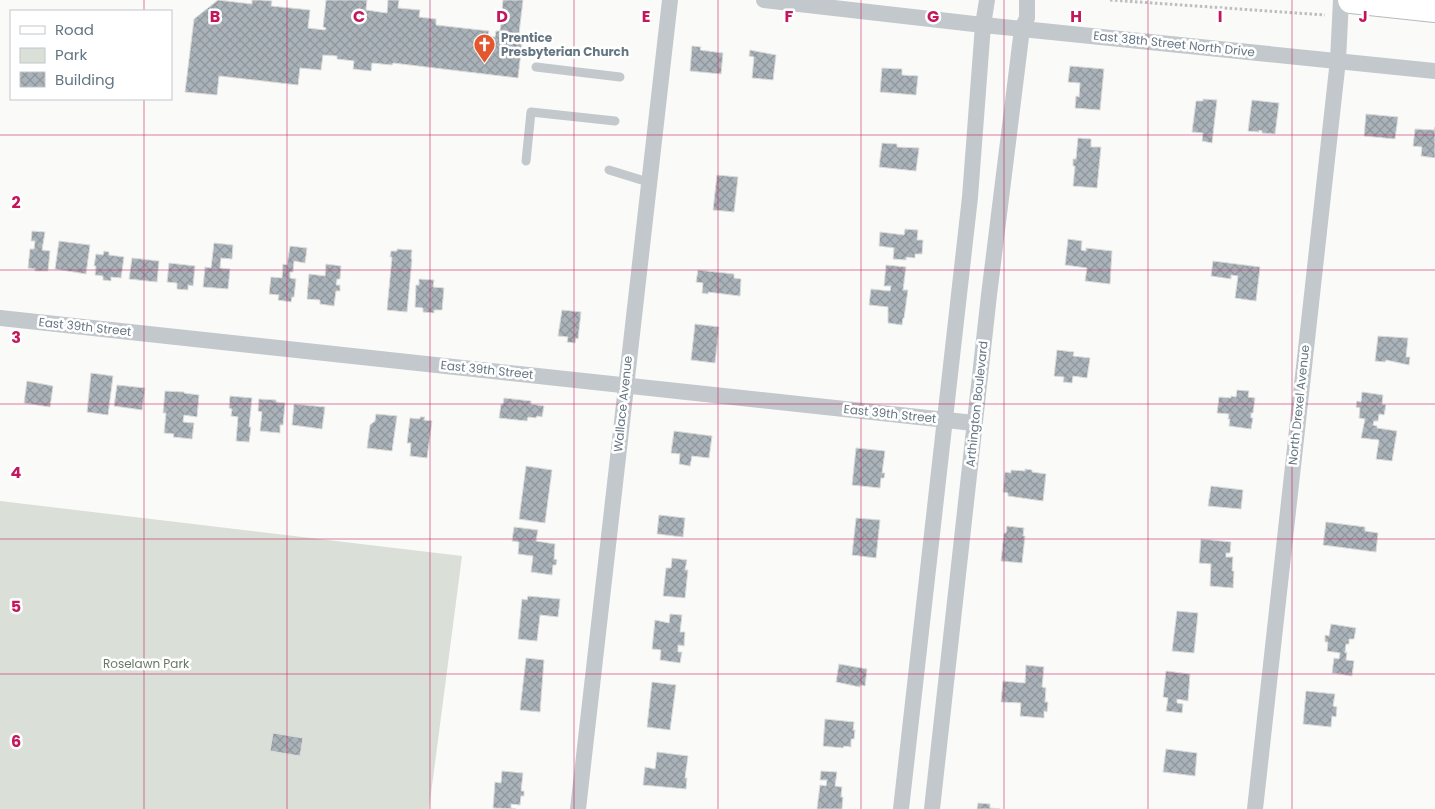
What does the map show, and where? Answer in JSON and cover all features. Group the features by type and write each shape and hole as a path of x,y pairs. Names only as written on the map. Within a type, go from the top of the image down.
{"main road":[{"path":"1344,5 1435,9"}],"street":[{"name":"Wallace Avenue","path":"578,809 670,0"},
{"name":"East 38th Street North Drive","path":"764,0 983,25 1435,71"},
{"path":"901,809 970,197 983,25 987,0"},
{"name":"Arthington Boulevard","path":"932,809 1001,189 1022,29 1027,18 1027,0"},
{"name":"North Drexel Avenue","path":"1255,809 1344,5"},
{"name":"East 39th Street","path":"0,318 974,423"}],"lane":[{"path":"536,67 620,76"},
{"path":"526,161 531,112 615,121"},
{"path":"609,170 648,182"}],"path":[{"path":"1110,0 1344,5"}],"green space":[{"name":"Roselawn Park","path":"0,501 462,556 429,809 0,809"}],"building":[{"path":"218,0 252,4 252,0 272,1 271,6 310,10 308,28 325,30 326,28 323,27 326,0 367,0 366,10 387,13 388,0 399,0 398,8 420,10 419,17 436,19 436,25 489,31 488,36 495,37 496,31 500,31 503,0 523,0 519,34 523,34 518,78 393,63 392,65 372,63 371,71 353,69 354,61 337,59 337,56 323,55 321,70 300,68 298,85 219,76 217,95 185,92 194,19"},
{"path":"692,46 701,47 700,50 723,53 721,74 690,71"},
{"path":"750,50 776,55 773,80 752,78 754,57 749,56"},
{"path":"1070,66 1104,69 1100,110 1075,108 1076,96 1079,97 1080,83 1068,82"},
{"path":"882,68 902,69 902,75 918,76 916,95 880,92"},
{"path":"1203,99 1217,100 1212,143 1202,141 1203,133 1192,132 1196,101 1203,101"},
{"path":"1252,100 1279,103 1275,134 1262,133 1259,130 1259,132 1248,131"},
{"path":"1366,114 1398,117 1395,139 1364,136"},
{"path":"1435,127 1435,158 1421,156 1422,147 1413,146 1415,129 1434,130"},
{"path":"1078,138 1091,139 1091,147 1101,147 1097,188 1073,186 1075,166 1073,166 1073,159 1076,159"},
{"path":"882,143 897,144 897,147 919,148 916,171 879,167"},
{"path":"717,175 738,177 734,212 713,210"},
{"path":"905,229 918,230 917,240 923,240 922,254 915,254 915,258 906,257 906,260 893,259 894,248 879,246 880,232 904,235"},
{"path":"32,231 45,232 42,250 50,251 48,271 35,271 35,269 28,268 30,249 34,249 35,241 31,241"},
{"path":"1068,239 1082,241 1081,250 1086,251 1086,248 1112,251 1110,284 1085,281 1087,268 1065,265"},
{"path":"59,241 90,245 86,274 55,269"},
{"path":"214,243 233,245 232,259 221,258 220,268 230,269 228,289 203,287 205,267 211,268"},
{"path":"290,246 307,248 305,263 294,261 293,272 290,272 290,278 296,279 294,297 292,297 291,302 278,300 279,295 269,294 271,277 282,278 283,264 287,265"},
{"path":"397,249 412,250 407,312 387,310 392,257 390,257 391,251 397,251"},
{"path":"104,251 109,252 109,255 124,257 121,278 111,277 111,281 103,280 103,276 95,275 96,254 103,255"},
{"path":"132,258 159,261 157,282 129,279"},
{"path":"1213,261 1260,267 1256,301 1235,298 1238,276 1231,275 1231,279 1211,276"},
{"path":"169,263 195,266 193,286 188,285 188,290 177,289 177,283 167,282"},
{"path":"326,264 341,266 340,279 337,279 336,285 340,285 340,291 336,291 334,306 320,304 320,300 307,299 309,274 325,276"},
{"path":"886,265 906,267 903,290 908,290 902,325 888,323 888,307 869,305 871,289 890,291 891,286 884,286"},
{"path":"698,270 734,274 734,278 741,279 740,296 702,293 703,283 696,282"},
{"path":"419,279 434,280 433,287 444,288 442,310 434,310 434,313 423,312 423,308 415,307 416,285 419,285"},
{"path":"562,310 581,312 578,339 576,338 575,343 567,342 568,337 558,336"},
{"path":"695,324 719,327 715,363 691,360"},
{"path":"1378,336 1408,338 1406,357 1410,357 1409,365 1386,360 1385,362 1375,361"},
{"path":"1057,350 1074,352 1073,356 1090,358 1087,378 1073,376 1072,383 1063,382 1064,377 1054,376"},
{"path":"91,373 113,376 108,415 87,412"},
{"path":"27,381 53,386 50,407 24,403"},
{"path":"117,385 145,388 142,410 114,406"},
{"path":"1237,390 1249,391 1248,397 1255,398 1253,413 1251,413 1251,418 1253,418 1251,429 1229,426 1229,414 1217,413 1219,397 1236,397"},
{"path":"165,391 199,395 197,417 184,415 183,422 194,423 192,439 173,437 174,434 164,433 166,413 163,413"},
{"path":"1362,392 1383,395 1382,404 1386,405 1384,415 1379,414 1378,421 1374,421 1373,425 1377,426 1377,428 1397,431 1392,461 1376,459 1379,440 1361,438 1365,419 1359,418 1360,408 1356,407 1357,401 1361,402"},
{"path":"230,396 252,398 249,442 236,441 238,417 231,416 232,409 229,408"},
{"path":"504,398 531,401 531,404 544,406 542,417 528,417 527,421 499,418"},
{"path":"259,399 276,400 276,402 285,403 283,425 280,425 280,433 260,431 262,412 258,411"},
{"path":"294,404 325,407 322,429 292,425"},
{"path":"376,414 397,416 392,451 367,448 370,425 375,421"},
{"path":"420,417 425,417 424,420 432,421 427,458 410,456 411,443 407,443 410,418 420,419"},
{"path":"674,431 712,436 709,458 692,456 690,466 679,464 680,454 671,453"},
{"path":"856,448 885,451 882,473 885,473 884,478 881,478 880,488 852,485"},
{"path":"526,466 552,470 545,523 519,519"},
{"path":"1025,469 1046,474 1043,501 1008,496 1008,493 1003,492 1005,472 1011,473 1011,470 1025,471"},
{"path":"1211,486 1243,490 1241,509 1208,506"},
{"path":"659,515 685,518 683,537 657,534"},
{"path":"856,518 880,520 876,558 852,555"},
{"path":"1326,522 1365,527 1365,531 1378,533 1376,552 1323,545"},
{"path":"1007,526 1024,528 1022,563 1001,561 1004,533 1006,533"},
{"path":"514,527 538,530 536,541 555,544 554,559 557,560 556,565 553,565 552,575 531,572 533,556 518,554 519,542 512,541"},
{"path":"1201,539 1231,542 1230,553 1226,553 1226,557 1233,557 1233,588 1210,586 1211,564 1199,563"},
{"path":"672,558 687,560 685,570 688,570 685,598 663,596 666,568 671,568"},
{"path":"528,596 560,599 558,617 540,615 537,641 518,639 522,599 527,600"},
{"path":"1177,611 1198,613 1194,653 1172,651"},
{"path":"670,614 682,615 680,632 685,632 684,646 678,645 678,652 682,652 680,663 660,660 661,650 652,649 655,620 669,623"},
{"path":"1331,624 1356,628 1354,639 1349,639 1349,644 1346,644 1345,653 1347,652 1346,660 1354,661 1352,676 1332,673 1334,658 1339,659 1340,653 1327,651 1328,642 1325,642 1325,635 1329,636"},
{"path":"526,658 544,660 540,712 520,710"},
{"path":"839,664 867,669 865,686 860,685 860,687 836,682"},
{"path":"1026,665 1044,667 1042,687 1046,688 1045,702 1048,702 1047,712 1044,711 1044,718 1020,716 1021,703 1001,702 1003,681 1025,683"},
{"path":"1166,671 1190,674 1188,701 1177,699 1177,703 1183,704 1182,713 1166,711 1168,698 1163,697"},
{"path":"652,682 676,685 670,730 647,727"},
{"path":"1306,691 1335,694 1333,706 1337,707 1336,717 1332,716 1331,727 1303,724"},
{"path":"825,719 854,722 854,739 851,739 851,747 823,746"},
{"path":"273,733 303,738 300,756 270,751"},
{"path":"1166,749 1197,753 1195,776 1163,772"},
{"path":"657,752 688,756 685,778 687,778 686,789 643,785 645,767 655,769"},
{"path":"502,771 523,773 521,791 524,791 524,796 521,796 520,805 511,804 511,808 516,809 493,808 495,782 501,783"},
{"path":"821,771 837,772 835,786 842,787 842,809 817,809 820,785 826,786 827,780 820,780"},
{"path":"978,803 990,804 990,808 1000,809 977,809"}],"place":[{"name":"Prentice Presbyterian Church","path":"485,64"}]}
